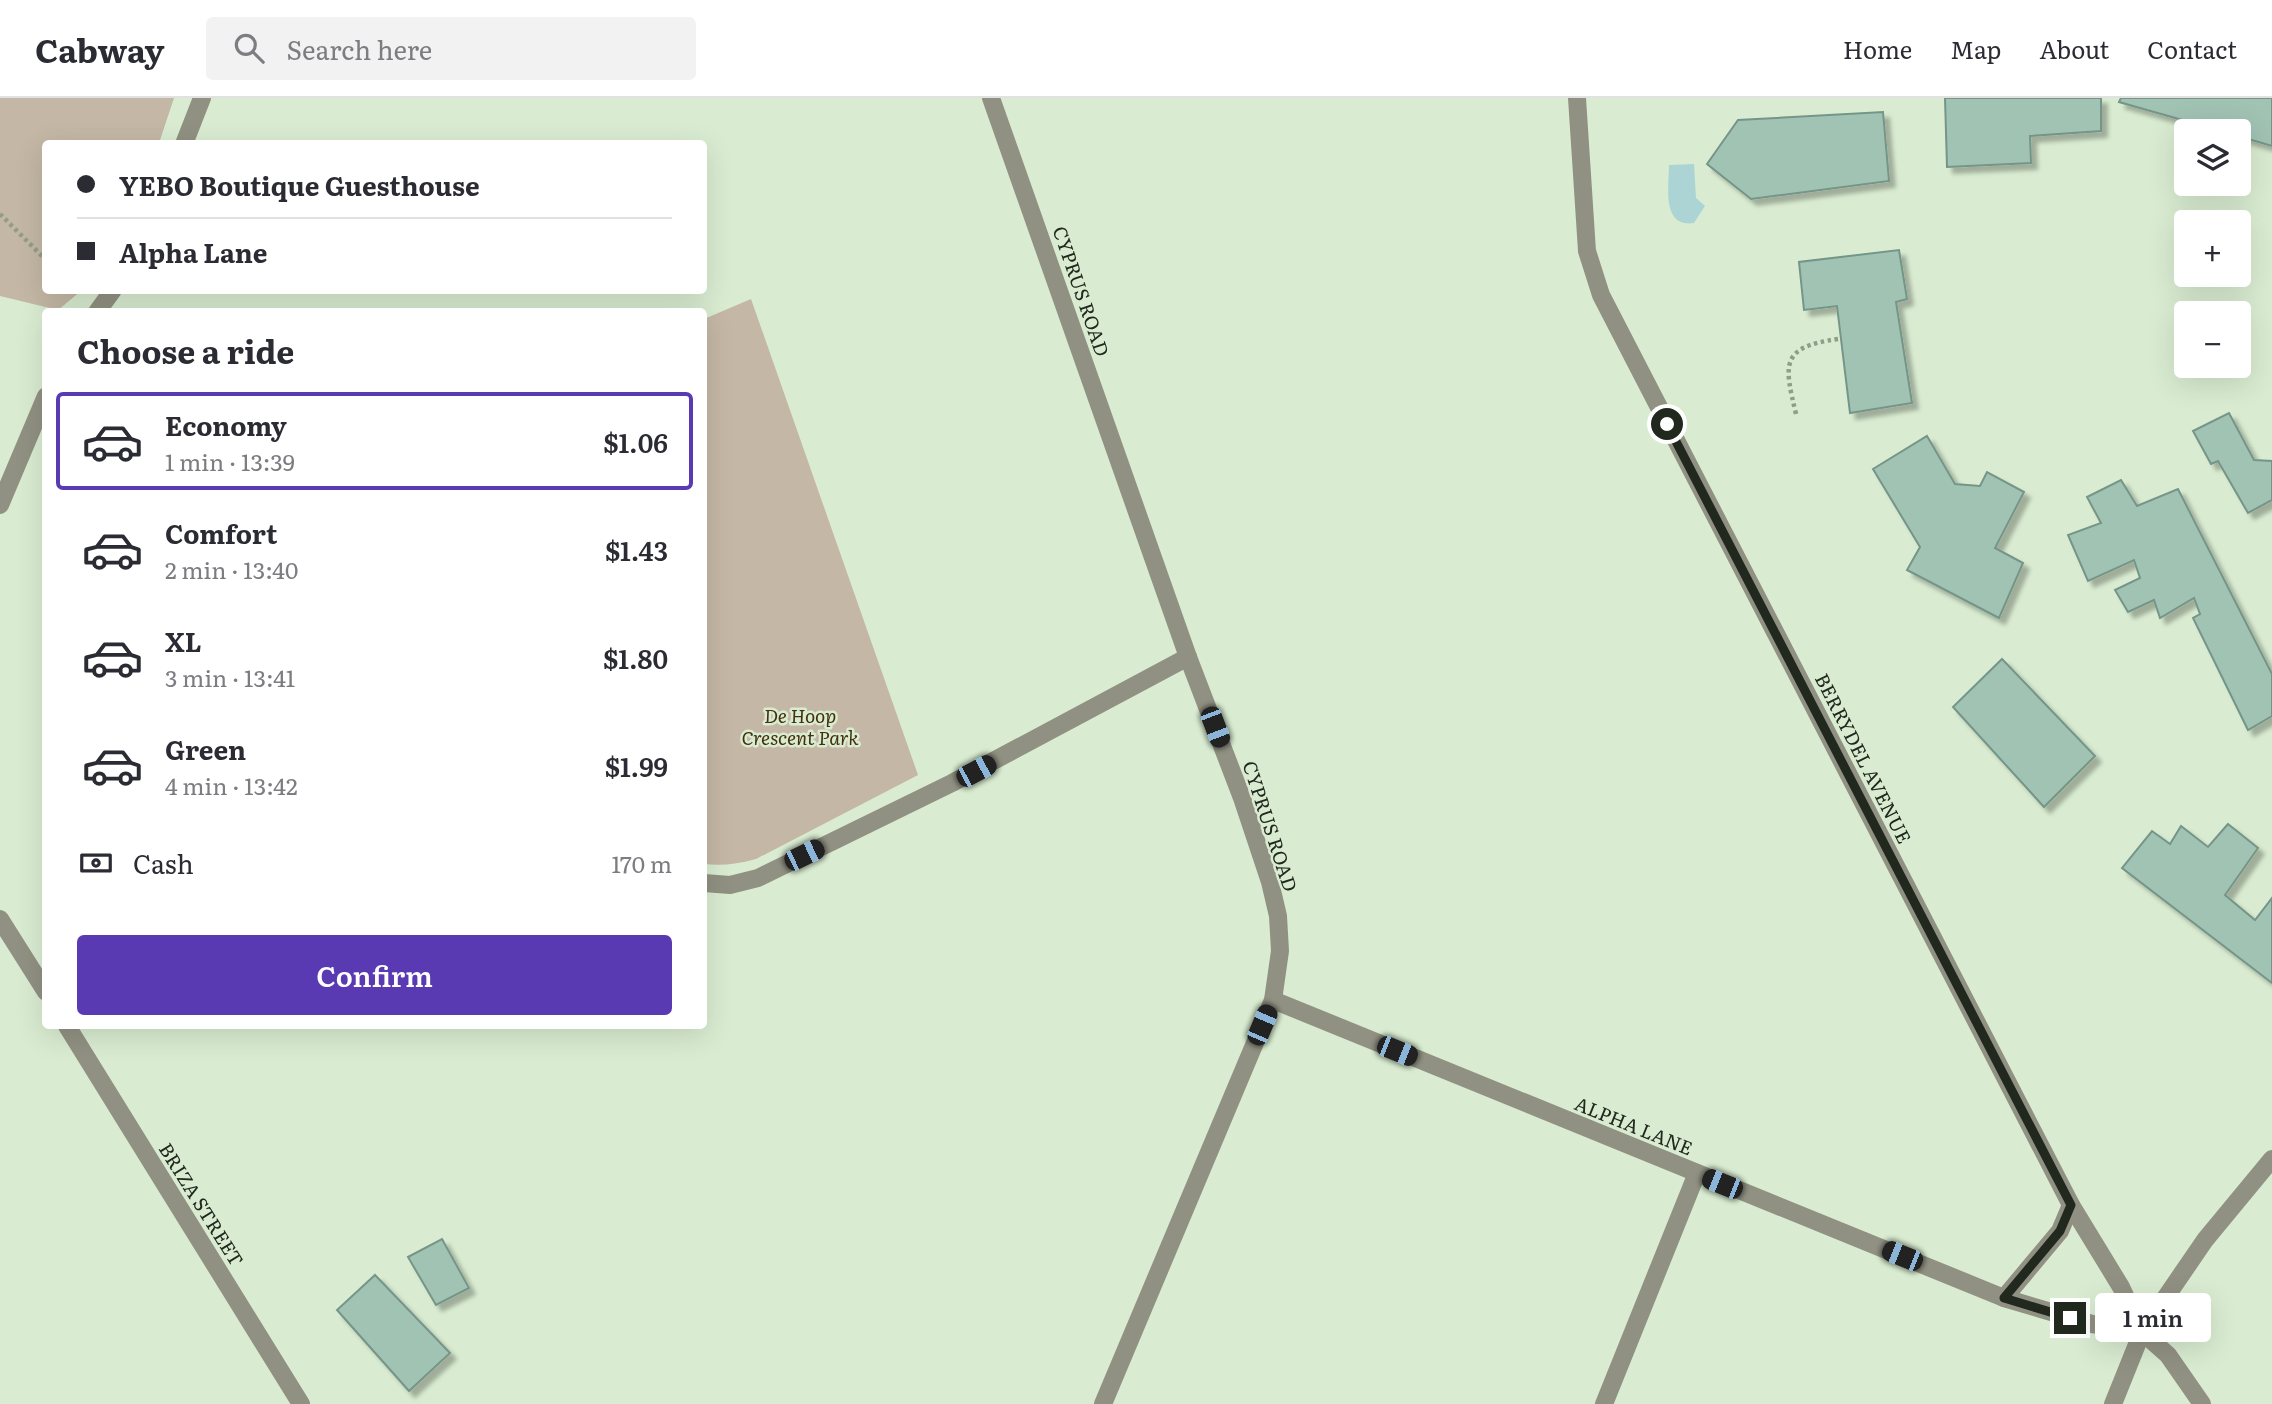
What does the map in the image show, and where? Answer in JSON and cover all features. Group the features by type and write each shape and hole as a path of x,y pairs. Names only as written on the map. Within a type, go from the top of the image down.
{"street":[{"path":"186,140 202,98"},
{"name":"CYPRUS ROAD","path":"992,98 1188,657 1242,798 1270,882 1278,916 1280,951 1273,1000 1103,1404"},
{"name":"BERRYDEL AVENUE","path":"1577,98 1587,251 1601,295 2071,1205 2121,1287 2142,1332 2168,1355 2202,1404"},
{"path":"0,505 42,405"},
{"path":"707,883 730,885 758,878 953,783 1188,657"},
{"path":"0,919 42,986"},
{"name":"ALPHA LANE","path":"1273,1000 2004,1298 2092,1324 2142,1332"},
{"name":"BRIZA STREET","path":"69,1029 302,1404"},
{"path":"2113,1404 2142,1332 2205,1240 2272,1159"},
{"path":"1604,1404 1697,1173"},
{"path":"2004,1298 2060,1231 2071,1205"}],"path":[{"path":"0,214 42,256"},
{"path":"1796,414 1787,378 1791,359 1802,349 1839,339"}],"green space":[{"path":"0,98 174,98 160,140 42,140 42,294 77,294 60,308 0,296"},
{"name":"De Hoop Crescent Park","path":"751,299 918,775 756,859 711,865 707,864 707,318"}],"water":[{"path":"1694,164 1696,198 1705,206 1694,223 1683,223 1676,219 1669,204 1669,165"}],"building":[{"path":"1945,98 2101,98 2101,131 2030,136 2031,163 1947,167"},
{"path":"2121,98 2272,98 2272,146 2251,140 2251,119 2179,119 2119,102"},
{"path":"1883,112 1889,181 1751,199 1707,164 1738,120"},
{"path":"1899,250 1907,299 1896,302 1912,403 1850,413 1837,306 1804,310 1799,262"},
{"path":"2229,413 2254,460 2272,461 2272,500 2248,513 2218,461 2211,464 2193,431"},
{"path":"1927,436 1955,484 1980,486 1987,472 2024,492 1995,548 2023,563 1999,618 1907,570 1920,547 1873,469"},
{"path":"2121,480 2137,506 2178,489 2272,674 2272,716 2248,730 2193,618 2200,614 2194,598 2160,618 2154,600 2128,612 2115,590 2140,578 2134,560 2088,581 2068,535 2101,523 2087,497"},
{"path":"2002,659 2095,756 2044,807 1953,707"},
{"path":"2228,824 2258,848 2225,895 2255,920 2272,898 2272,983 2122,868 2152,831 2170,844 2181,826 2208,847"},
{"path":"442,1239 469,1288 436,1305 408,1257"},
{"path":"375,1275 450,1353 409,1391 337,1310"}],"route":[{"path":"1667,424 2071,1205 2060,1231 2004,1298 2070,1318"}]}
